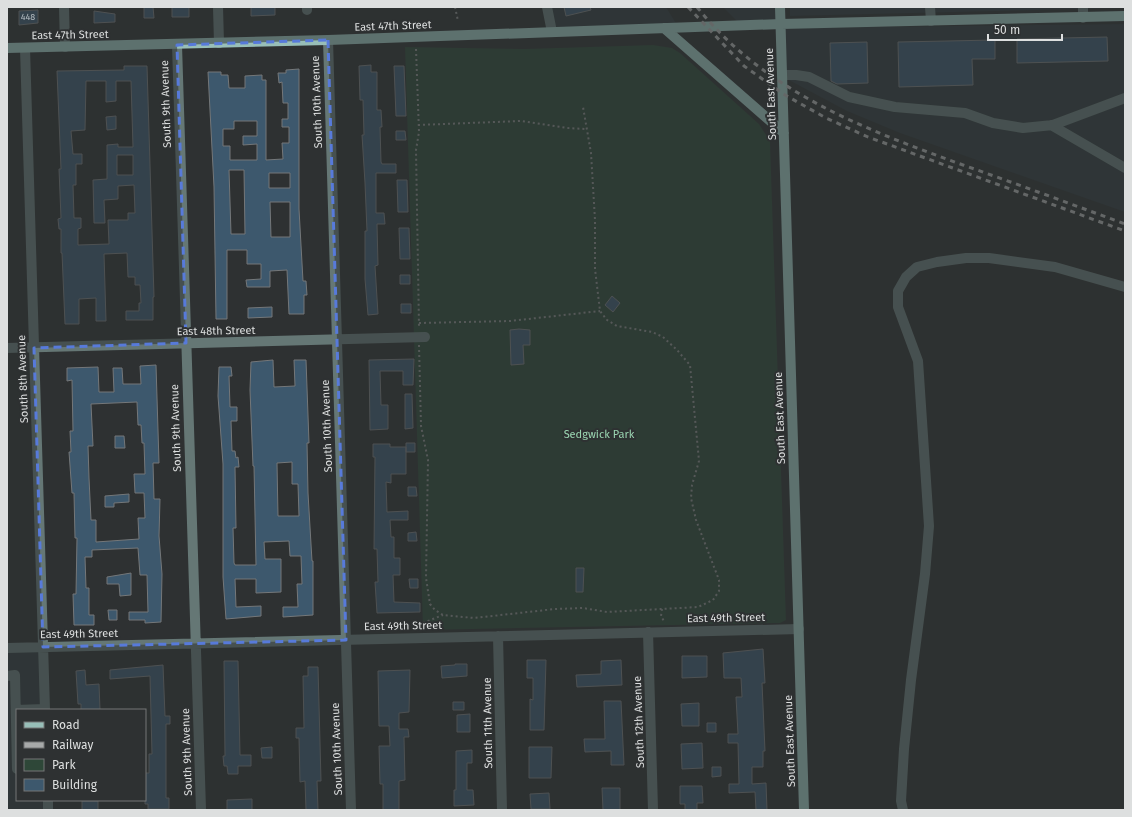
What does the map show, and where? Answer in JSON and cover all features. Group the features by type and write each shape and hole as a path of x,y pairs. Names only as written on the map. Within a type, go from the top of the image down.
{"main road":[{"name":"South East Avenue","path":"780,7 804,810"},
{"name":"East 47th Street","path":"7,48 176,45 780,24 1125,16"},
{"path":"664,28 784,133"}],"street":[{"path":"64,7 65,46"},
{"path":"218,7 219,43"},
{"path":"547,7 552,32"},
{"path":"930,7 931,21"},
{"path":"1083,7 1083,18"},
{"name":"South 10th Avenue","path":"328,40 351,810"},
{"name":"South 9th Avenue","path":"176,45 201,810"},
{"name":"South 8th Avenue","path":"25,48 45,709"},
{"path":"782,75 809,77 849,97 895,107 965,113 993,123 1023,128 1052,125 1125,98"},
{"path":"1052,125 1125,168"},
{"path":"903,810 902,787 904,749 911,680 925,574 929,526 918,361 898,307 898,291 906,277 917,267 936,262 966,258 996,258 1055,267 1097,277 1125,287"},
{"name":"East 48th Street","path":"7,348 422,337"},
{"name":"East 49th Street","path":"7,648 799,629"},
{"name":"South 12th Avenue","path":"648,632 653,810"},
{"name":"South 11th Avenue","path":"498,636 502,810"},
{"path":"7,676 15,676 16,710"}],"path":[{"path":"455,7 458,21"},
{"path":"416,49 419,323 422,337 421,426 428,460 426,578 430,604 435,610 443,615"},
{"path":"423,623 443,615 482,618 514,613 583,608 607,612 703,606 713,600 720,586 718,576 696,520 691,498 692,485 698,462 691,369 677,350 663,337 646,330 617,326 607,320 600,310 595,269 595,220 592,159 583,107"},
{"path":"418,125 521,121 567,128 586,129"},
{"path":"419,323 510,321 600,310"},
{"path":"662,609 661,616 670,632"}],"highlighted area":[{"path":"328,40 346,640 43,647 34,348 186,343 177,45"}],"shaded area":[{"path":"551,7 666,7 677,25 555,28"},
{"path":"723,7 778,7 778,22 739,23"},
{"path":"790,7 1125,7 1125,8 790,16"},
{"path":"1125,24 1125,212 900,133 847,111 785,78 784,28"},
{"path":"41,648 43,709 16,709 16,801 46,801 46,810 7,810 7,649"}],"green space":[{"name":"Sedgwick Park","path":"653,45 672,48 680,53 759,124 770,141 786,620 780,623 423,630 405,47 524,49"}],"building":[{"path":"144,7 153,7 154,18 144,18"},
{"path":"172,7 189,7 189,17 172,17"},
{"path":"251,7 275,7 275,15 251,16"},
{"path":"564,7 590,7 591,10 566,16"},
{"path":"38,10 38,23 19,25 19,11"},
{"path":"94,11 115,14 115,22 94,23"},
{"path":"1107,37 1108,61 1017,63 1017,39"},
{"path":"995,40 995,59 972,59 973,85 899,87 898,42"},
{"path":"867,42 868,83 837,84 831,81 830,43"},
{"path":"371,65 371,72 377,72 377,110 381,110 381,162 382,164 396,164 396,173 376,173 376,213 384,213 385,224 377,224 378,265 375,266 378,314 368,315 365,279 365,231 367,231 362,135 364,135 363,100 360,100 359,66"},
{"path":"124,66 147,66 154,297 153,320 126,320 126,311 139,311 139,303 141,303 140,285 135,285 135,277 128,277 127,253 104,254 106,321 96,321 96,298 79,299 79,324 65,324 61,229 59,229 58,219 61,218 59,169 61,169 57,71 124,70","holes":["86,81 106,81 106,102 116,101 116,81 131,81 133,147 118,147 118,144 107,145 107,179 93,180 94,223 105,223 104,200 118,199 118,186 134,185 135,213 128,213 128,220 108,220 109,244 78,245 78,229 81,228 81,218 74,218 73,185 76,185 76,164 82,164 82,154 73,154 71,131 85,130","117,155 133,155 133,175 117,175"]},
{"path":"394,66 404,66 406,116 396,116"},
{"path":"299,69 299,209 303,281 306,281 307,295 304,295 304,314 289,314 287,270 270,271 270,287 247,287 246,280 261,279 261,264 247,264 247,250 227,250 227,319 216,319 214,187 208,72 221,72 221,75 228,75 229,88 245,88 245,76 262,75 262,80 266,80 266,160 283,159 282,143 289,143 289,127 282,127 282,119 288,119 288,103 283,103 282,82 279,83 278,73 286,73 286,70","holes":["234,121 257,121 257,136 243,136 243,145 257,144 257,160 230,160 230,146 223,146 223,129 234,129","229,170 244,170 245,234 231,234","269,173 290,173 290,188 269,188","270,202 290,202 290,237 271,237"]},
{"path":"116,116 116,129 107,130 106,117"},
{"path":"396,131 405,131 406,140 396,140"},
{"path":"397,180 407,180 408,212 398,212"},
{"path":"399,228 409,228 410,259 400,259"},
{"path":"400,275 410,275 410,284 400,284"},
{"path":"612,296 620,303 613,312 605,305"},
{"path":"401,304 411,304 411,313 401,313"},
{"path":"272,307 272,317 248,318 248,308"},
{"path":"510,330 530,330 530,345 523,345 524,364 511,365"},
{"path":"414,359 413,385 403,385 403,371 380,371 381,405 388,405 388,429 370,430 369,360"},
{"path":"273,360 274,387 295,386 294,360 306,360 309,443 307,443 308,493 313,561 313,615 283,617 283,607 298,607 297,584 302,584 301,556 290,556 289,541 264,542 265,559 281,559 281,592 256,593 256,579 235,579 236,607 261,606 261,616 226,619 223,577 223,464 218,396 219,367 231,367 232,376 229,376 230,407 237,407 237,421 231,421 232,451 235,451 236,458 238,457 239,467 235,467 236,528 233,528 234,563 235,565 256,565 254,466 250,390 251,362","holes":["292,462 292,484 298,484 299,516 278,516 277,463"]},
{"path":"156,365 159,463 153,463 154,499 160,499 159,536 162,574 161,622 145,623 145,620 129,620 129,612 148,612 147,575 140,575 138,548 92,550 92,557 85,557 86,588 89,588 89,615 94,615 94,625 74,625 73,594 76,594 77,538 75,538 74,493 72,493 69,452 71,452 70,431 73,431 72,380 67,381 67,368 98,367 99,392 114,392 113,368 122,368 123,384 141,384 140,366","holes":["137,402 138,425 141,425 142,443 144,443 145,474 134,474 135,493 144,493 145,518 138,518 139,539 96,542 96,520 91,520 89,478 88,446 93,446 91,404"]},
{"path":"405,394 412,394 413,428 405,429"},
{"path":"115,436 124,436 125,448 115,448"},
{"path":"406,443 415,443 415,452 406,452"},
{"path":"373,444 390,444 390,447 406,447 406,474 391,474 391,483 386,482 387,512 408,511 408,520 390,520 391,537 394,537 394,558 400,558 400,575 393,575 394,602 420,603 420,612 377,613 375,582 378,582 377,549 374,549 375,457 373,457"},
{"path":"408,487 416,487 417,496 408,496"},
{"path":"129,494 129,502 114,503 114,507 105,507 105,496"},
{"path":"416,532 417,541 408,541 408,533"},
{"path":"576,568 584,568 583,592 576,592"},
{"path":"131,573 131,595 120,596 119,584 107,584 107,577"},
{"path":"409,579 418,579 418,588 410,588"},
{"path":"108,610 117,610 117,620 109,620"},
{"path":"763,649 765,683 762,683 765,751 763,751 763,767 752,767 752,784 766,783 767,810 756,810 755,792 729,793 729,784 739,784 738,743 728,743 728,734 738,734 736,697 742,697 741,678 724,678 723,653"},
{"path":"682,656 707,656 707,677 682,678"},
{"path":"527,660 546,660 544,730 530,730 530,699 533,700 533,678 527,678"},
{"path":"621,660 622,685 577,687 576,675 601,674 601,661"},
{"path":"224,661 238,661 240,755 251,755 251,766 238,766 238,774 228,774 227,766 224,766"},
{"path":"467,664 467,676 442,678 441,666"},
{"path":"163,665 165,716 170,716 170,724 166,724 166,798 169,798 169,809 148,809 148,804 145,804 146,773 149,773 149,754 152,754 150,676 110,679 110,670"},
{"path":"308,667 318,667 321,781 317,781 318,810 306,810 305,781 300,782 299,738 296,738 296,728 304,728 303,676 308,676"},
{"path":"85,670 86,685 99,684 100,709 81,709 81,704 78,704 76,671"},
{"path":"410,670 409,712 399,713 399,729 408,729 409,737 404,737 405,780 399,781 399,810 383,810 383,784 380,784 379,746 390,746 389,726 379,726 378,671"},
{"path":"604,701 621,701 624,765 611,765 611,751 585,752 584,739 605,739"},
{"path":"453,702 464,702 464,710 453,710"},
{"path":"699,703 699,726 682,726 681,704"},
{"path":"470,714 470,732 457,732 457,715"},
{"path":"707,723 716,723 716,732 707,732"},
{"path":"702,743 703,768 682,769 681,744"},
{"path":"272,747 272,758 262,758 261,748"},
{"path":"529,747 552,747 551,778 529,778"},
{"path":"472,750 472,763 467,763 467,790 473,790 474,805 454,806 454,790 456,790 456,751"},
{"path":"712,767 721,767 721,776 712,777"},
{"path":"680,786 702,786 703,803 697,803 697,810 685,810 685,804 680,804"},
{"path":"602,788 620,788 620,810 603,810"},
{"path":"549,793 550,809 531,809 530,794"},
{"path":"252,799 252,810 227,810 227,800"},
{"path":"82,801 98,801 98,810 82,810"}],"railway":[{"path":"688,7 744,66 785,95 826,118 868,137 1125,231"},
{"path":"697,7 724,37 753,62 785,85 853,122 926,151 1125,224"}]}
